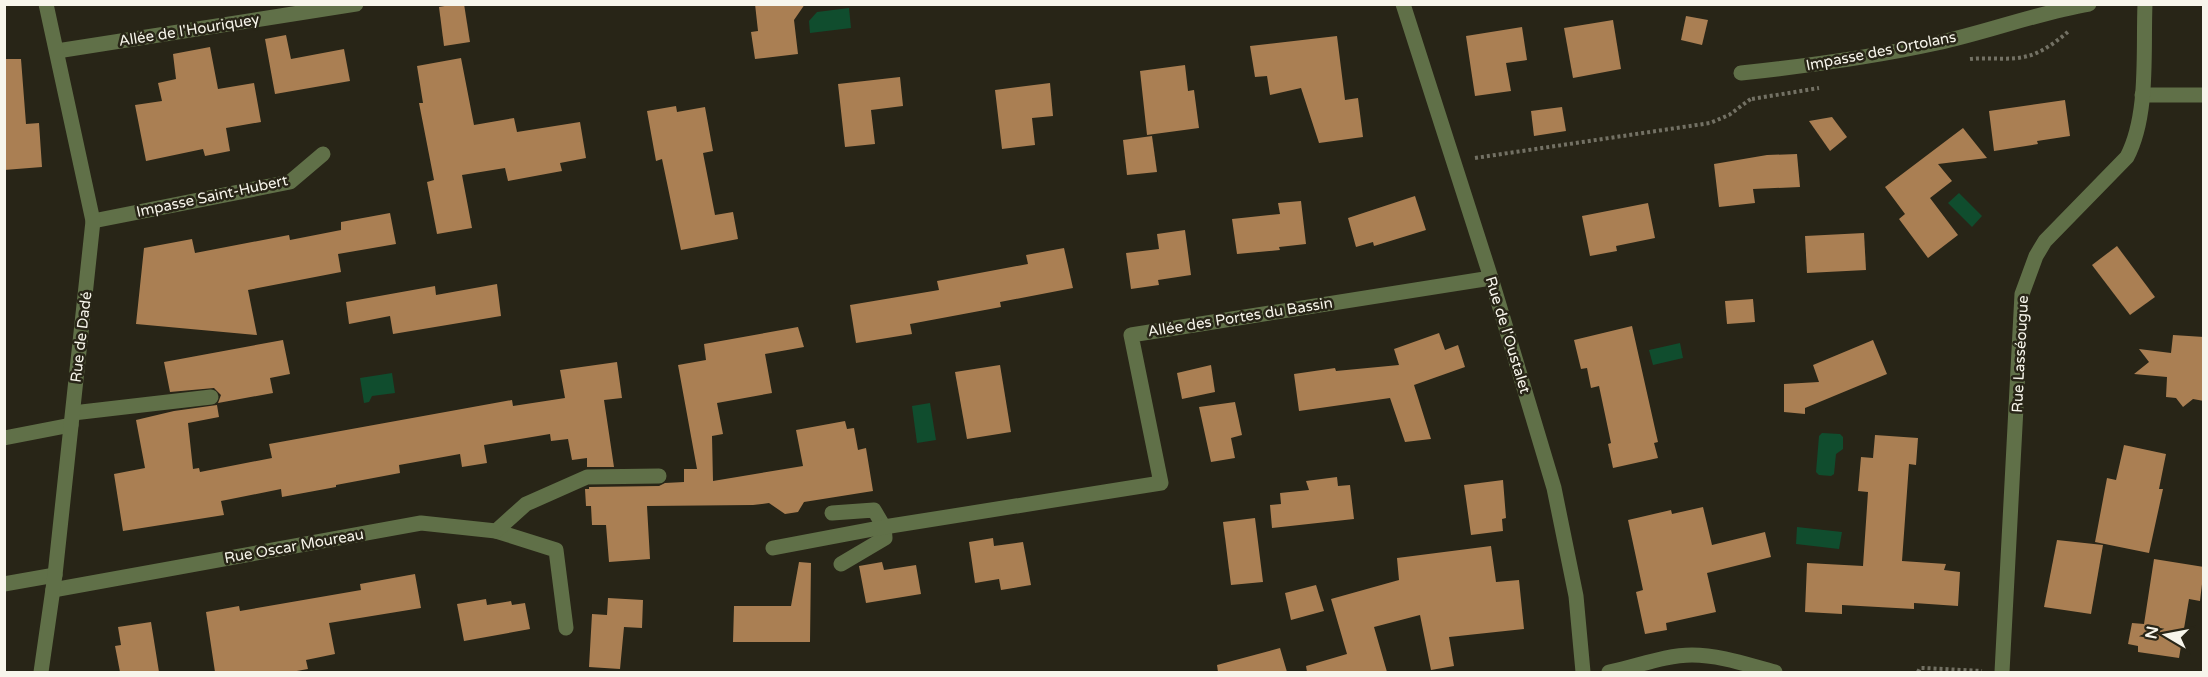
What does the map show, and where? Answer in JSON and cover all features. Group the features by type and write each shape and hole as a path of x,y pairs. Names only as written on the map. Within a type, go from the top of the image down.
{"street":[{"name":"Rue de Dadé","path":"41,672 54,582 93,221 46,4"},
{"name":"Allée de l'Houriquey","path":"57,51 356,4"},
{"name":"Rue de l'Oustalet","path":"1403,4 1491,278 1554,488 1576,596 1583,672"},
{"name":"Impasse des Ortolans","path":"1748,72 1784,69 1938,43 2046,12 2089,4"},
{"name":"Rue Lasséougue","path":"2002,672 2022,294 2036,256 2045,241 2127,157 2135,142 2142,95 2145,4"},
{"path":"2142,95 2204,95"},
{"name":"Impasse Saint-Hubert","path":"93,221 290,182 322,153"},
{"name":"Allée des Portes du Bassin","path":"884,527 1161,483 1131,335 1491,278"},
{"path":"4,438 72,419 212,397"},
{"path":"496,531 526,504 588,477 659,476"},
{"path":"832,513 874,510 884,527 885,538 841,564"},
{"name":"Rue Oscar Moureau","path":"4,584 54,582 421,523 496,531 556,550 566,628"},
{"path":"773,548 884,527"},
{"path":"1609,672 1661,659 1692,655 1729,659 1774,672"}],"path":[{"path":"1465,159 1710,123 1729,115 1752,99 1755,85 1748,72"},
{"path":"1918,672 1920,668 1924,668 2002,672"}],"shaded area":[{"path":"849,8 851,28 810,33 809,21 817,12"},
{"path":"1959,193 1982,216 1972,227 1948,203"},
{"path":"1680,343 1683,358 1653,365 1649,350"},
{"path":"392,373 395,393 372,396 369,402 364,403 360,378"},
{"path":"930,403 936,440 917,443 912,406"},
{"path":"1822,433 1840,434 1843,437 1843,449 1836,454 1834,474 1831,476 1819,475 1816,472 1819,436"},
{"path":"1797,527 1842,532 1839,549 1796,544"}],"building":[{"path":"464,4 470,42 444,46 439,7"},
{"path":"755,4 805,4 794,20 798,54 755,59 751,32 758,31"},
{"path":"1686,16 1708,20 1702,45 1681,40"},
{"path":"1613,20 1621,69 1573,78 1564,28"},
{"path":"1522,27 1527,60 1506,63 1511,91 1475,96 1466,36"},
{"path":"286,35 291,59 344,49 350,81 275,94 265,39"},
{"path":"1337,36 1345,100 1358,98 1363,137 1319,143 1301,88 1270,95 1267,76 1255,77 1250,46"},
{"path":"210,47 218,89 254,83 261,122 226,128 230,151 205,156 203,149 146,161 135,105 162,101 158,83 176,79 173,54"},
{"path":"461,58 474,125 514,118 517,132 580,122 586,158 560,163 562,171 508,181 505,168 462,175 472,228 437,234 427,182 434,180 419,103 423,103 417,66"},
{"path":"4,59 21,59 26,124 39,123 42,167 4,170"},
{"path":"1185,65 1188,91 1194,90 1199,128 1147,135 1140,71"},
{"path":"900,77 903,106 871,110 875,144 845,147 838,84"},
{"path":"1050,83 1053,116 1032,118 1035,145 1002,149 995,90"},
{"path":"2065,100 2070,136 1994,151 1989,111"},
{"path":"676,106 677,112 705,107 713,151 703,153 715,215 733,212 738,239 681,250 662,159 656,161 647,111"},
{"path":"1562,107 1566,131 1534,136 1531,111"},
{"path":"1832,117 1847,137 1830,151 1809,121"},
{"path":"1963,128 1987,158 1938,164 1952,181 1930,198 1958,235 1928,258 1899,219 1905,214 1885,187"},
{"path":"1152,136 1157,172 1127,175 1123,140"},
{"path":"1797,154 1800,187 1753,189 1755,203 1719,207 1714,164 1767,155"},
{"path":"1415,196 1426,230 1374,246 1373,242 1356,247 1348,218"},
{"path":"1301,201 1306,244 1279,247 1280,250 1237,254 1232,219 1280,214 1278,203"},
{"path":"1648,203 1655,238 1616,246 1617,251 1590,256 1582,216"},
{"path":"390,213 396,244 338,254 341,272 248,290 257,335 136,324 144,248 192,239 195,253 289,235 290,240 341,230 341,222"},
{"path":"1185,230 1191,275 1158,280 1159,285 1131,289 1126,253 1159,249 1157,234"},
{"path":"1864,233 1866,270 1807,273 1805,236"},
{"path":"2117,246 2155,297 2130,315 2092,265"},
{"path":"1064,248 1073,288 1000,302 1001,307 910,324 912,334 856,343 850,305 939,290 937,281 1028,264 1026,255"},
{"path":"497,284 501,316 393,334 390,316 349,324 346,302 435,286 436,295"},
{"path":"1753,299 1755,322 1727,324 1725,301"},
{"path":"1632,326 1658,442 1654,443 1658,458 1613,468 1608,444 1611,443 1599,386 1591,388 1587,368 1581,369 1574,340"},
{"path":"798,327 804,347 765,354 772,393 717,403 723,434 712,436 713,481 803,466 796,430 845,421 847,429 854,428 858,450 866,448 873,491 804,502 798,512 785,514 769,503 647,506 650,559 609,562 606,525 592,525 591,506 586,506 585,489 589,487 659,486 665,483 684,482 684,469 697,469 678,365 706,360 704,344"},
{"path":"1439,333 1445,350 1458,345 1465,367 1414,385 1431,439 1405,442 1390,398 1299,411 1294,374 1335,368 1336,371 1399,365 1394,349"},
{"path":"2173,335 2204,337 2204,401 2193,399 2183,407 2176,398 2166,397 2167,377 2134,374 2149,362 2139,349 2171,353"},
{"path":"283,340 290,374 270,378 273,393 218,403 221,395 214,388 170,392 164,362"},
{"path":"1873,340 1887,374 1805,408 1805,414 1784,412 1784,384 1819,382 1813,365"},
{"path":"617,362 622,398 604,400 614,467 587,467 587,458 572,460 568,439 551,441 550,434 484,445 487,463 462,467 460,454 399,465 400,473 282,497 281,489 221,501 224,515 123,531 114,474 145,468 136,420 174,411 217,405 219,417 188,423 193,469 199,468 200,472 272,458 269,444 512,400 513,406 565,398 560,370"},
{"path":"1000,365 1011,432 967,439 955,372"},
{"path":"1211,365 1215,392 1182,399 1177,373"},
{"path":"1235,402 1242,435 1231,438 1235,458 1211,462 1199,407"},
{"path":"1875,435 1918,438 1916,465 1909,464 1902,561 1946,564 1944,570 1960,572 1958,606 1914,603 1914,609 1842,605 1842,614 1805,612 1807,563 1863,566 1868,492 1858,491 1861,457 1873,458"},
{"path":"2124,445 2166,454 2159,489 2163,489 2149,553 2095,542 2107,478 2116,480"},
{"path":"1337,477 1338,486 1350,485 1354,519 1272,528 1270,505 1281,504 1280,493 1309,490 1306,481"},
{"path":"1503,480 1506,518 1502,519 1503,531 1471,535 1464,485"},
{"path":"1703,507 1712,545 1765,532 1771,557 1707,573 1716,612 1666,623 1667,630 1645,634 1636,592 1643,590 1628,520 1671,510 1672,514"},
{"path":"1255,518 1263,582 1231,585 1223,522"},
{"path":"993,538 994,546 1023,542 1031,585 1001,590 999,579 975,583 969,542"},
{"path":"2057,540 2103,545 2091,614 2044,607"},
{"path":"1491,546 1496,582 1519,580 1524,629 1449,637 1454,666 1431,670 1420,615 1374,627 1387,672 1307,672 1306,666 1347,654 1331,599 1399,580 1397,558"},
{"path":"2154,559 2204,567 2200,601 2189,599 2179,658 2138,652 2138,646 2128,644 2132,623 2144,624"},
{"path":"799,562 811,563 810,642 733,642 734,606 791,606"},
{"path":"882,562 884,570 916,565 921,594 866,603 859,566"},
{"path":"415,574 421,608 329,623 335,654 306,660 308,669 291,672 215,672 206,612 239,606 240,611 361,590 360,584"},
{"path":"1316,585 1324,611 1291,620 1285,593"},
{"path":"608,598 643,600 642,628 624,627 620,669 589,667 592,614 607,615"},
{"path":"486,599 487,605 511,601 512,605 525,603 530,629 464,641 457,604"},
{"path":"151,622 159,672 120,672 115,646 121,645 118,627"},
{"path":"1280,648 1287,672 1218,672 1217,665"}]}
